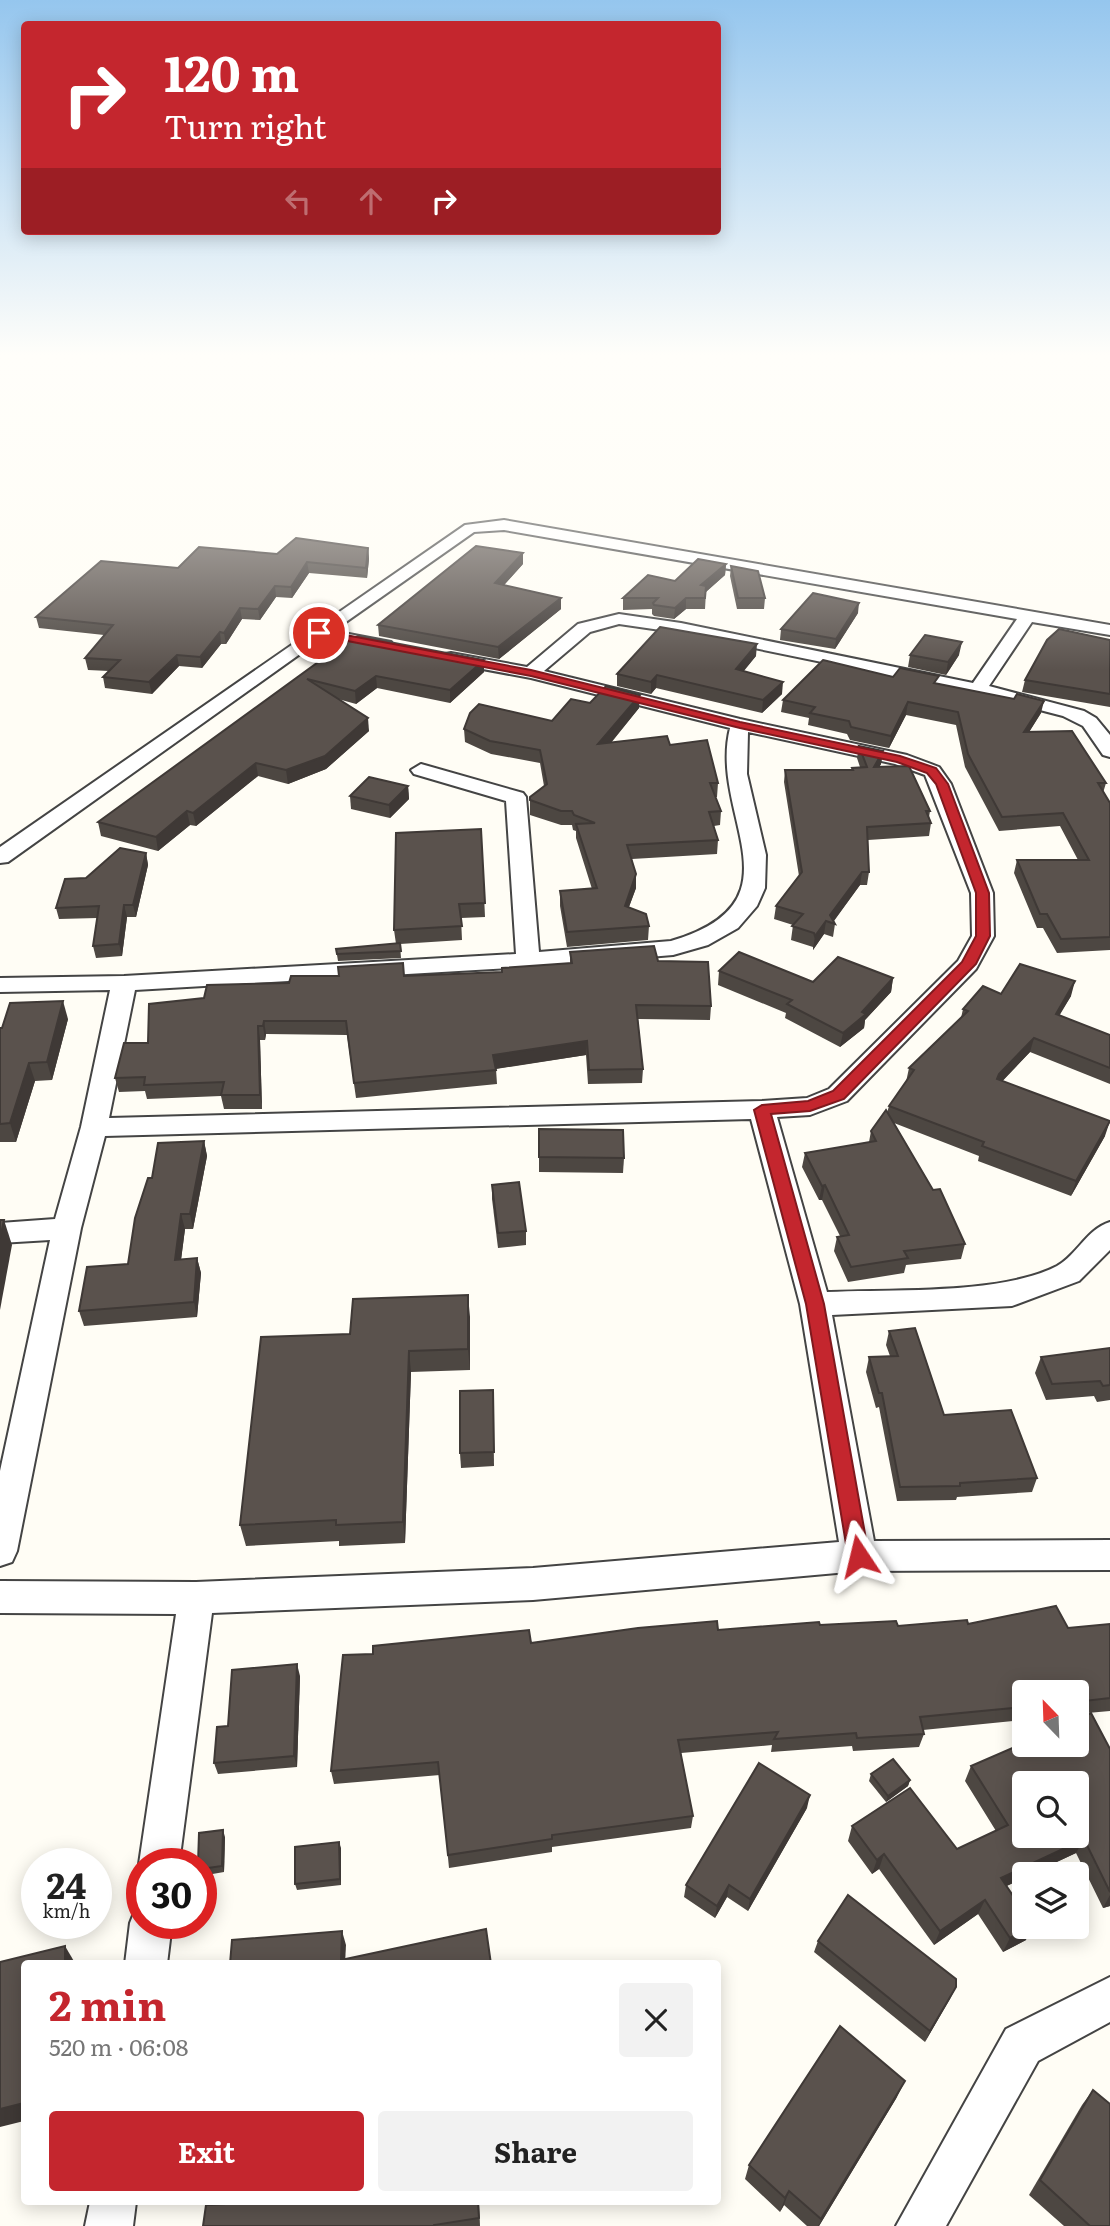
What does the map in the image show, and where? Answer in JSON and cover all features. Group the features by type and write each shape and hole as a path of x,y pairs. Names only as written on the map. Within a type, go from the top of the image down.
{"street":[{"path":"0,857 462,531 494,525 1110,630"},
{"path":"978,689 1027,617"},
{"path":"531,673 584,628 619,619 681,628 978,689 1083,716 1097,726 1110,751"},
{"path":"94,1127 762,1110 810,1106 838,1095 968,964 983,936 982,893 942,784 932,771 900,759 740,725 531,673 319,633"},
{"path":"0,985 124,983 528,960 673,948 700,940 730,923 746,906 754,888 755,855 737,774 736,742 740,725"},
{"path":"421,770 516,797 528,960"},
{"path":"0,1551 67,1228 94,1127 124,983"},
{"path":"762,1110 815,1304 859,1556"},
{"path":"0,1233 67,1228"},
{"path":"815,1304 1012,1295 1069,1273 1110,1232"},
{"path":"0,1597 196,1598 533,1584 859,1556 1110,1555"},
{"path":"161,1848 196,1598"},
{"path":"146,1960 149,1939"},
{"path":"920,2226 1022,2045 1110,1999"},
{"path":"109,2226 112,2205"}],"building":[{"path":"296,538 368,548 366,568 307,562 291,587 275,586 258,609 240,608 224,633 220,632 200,657 177,655 149,682 103,677 120,660 85,658 113,625 36,617 101,561 178,568 199,547 277,554"},
{"path":"476,546 523,553 495,583 561,598 498,647 378,625"},
{"path":"698,559 726,564 701,585 706,586 705,598 686,598 675,608 654,605 658,598 623,598 648,575 675,581"},
{"path":"731,566 758,571 765,598 738,598"},
{"path":"813,593 859,603 836,639 781,629"},
{"path":"660,627 757,644 736,669 783,682 763,700 657,675 651,682 617,674"},
{"path":"1059,629 1110,640 1110,694 1025,680 1047,640"},
{"path":"925,635 962,642 948,662 910,655"},
{"path":"358,636 484,660 450,690 376,676 355,691 307,679 368,718 325,756 286,770 256,763 193,813 187,811 156,837 98,822 350,639"},
{"path":"823,660 893,677 900,668 939,676 934,683 1014,699 1017,694 1044,701 1024,732 1072,731 1106,783 1098,783 1110,803 1110,937 1061,939 1047,914 1040,914 1017,860 1089,860 1063,813 1002,817 968,754 958,712 908,702 891,736 851,727 849,721 810,713 815,707 783,700"},
{"path":"606,686 640,695 598,744 667,736 670,745 707,740 718,783 710,783 721,811 709,812 718,840 627,845 636,874 625,906 646,914 649,926 567,932 560,891 597,888 576,824 595,823 574,815 572,811 561,811 530,800 530,797 547,784 540,750 490,741 464,729 470,713 479,704 552,721 571,699 590,703"},
{"path":"859,746 883,751 874,767 909,766 930,811 926,811 931,823 867,827 869,872 862,872 830,915 835,924 826,921 815,936 814,933 792,926 803,914 776,906 802,872 785,770 853,770 852,768 867,767"},
{"path":"369,777 408,786 389,805 350,796"},
{"path":"481,829 485,903 459,904 462,926 394,930 396,833"},
{"path":"120,848 146,853 133,905 124,905 119,944 93,946 99,906 56,908 65,879 86,878"},
{"path":"400,943 401,951 337,954 336,949"},
{"path":"654,946 658,961 708,962 711,1006 636,1005 643,1069 589,1070 587,1041 493,1055 496,1070 354,1083 346,1021 264,1021 263,1026 258,1026 260,1095 221,1095 224,1082 144,1085 145,1077 115,1078 124,1043 148,1043 149,1004 204,998 207,985 289,983 291,976 339,976 338,967 403,963 404,976 502,972 502,968 572,963 570,952"},
{"path":"739,952 813,982 838,957 893,978 862,1012 866,1014 843,1033 787,1004 792,1000 719,971"},
{"path":"1020,964 1075,981 1056,1014 1110,1035 1110,1068 1034,1038 997,1079 1110,1121 1076,1181 982,1146 984,1142 889,1106 914,1070 909,1068 968,1011 963,1009 983,986 1001,994"},
{"path":"63,1001 47,1062 29,1063 10,1123 0,1124 0,1028 10,1003"},
{"path":"886,1110 933,1190 940,1189 965,1244 904,1251 908,1258 851,1267 837,1237 849,1235 825,1185 822,1186 805,1153 876,1141 871,1131"},
{"path":"539,1129 623,1130 624,1158 539,1157"},
{"path":"204,1141 190,1214 181,1214 175,1260 197,1258 194,1302 79,1311 87,1267 128,1264 135,1218 148,1178 152,1178 158,1143"},
{"path":"519,1182 526,1231 498,1233 492,1185"},
{"path":"0,1220 4,1220 0,1238"},
{"path":"468,1295 468,1349 409,1351 403,1522 336,1525 336,1520 240,1525 261,1337 350,1334 353,1299"},
{"path":"915,1328 944,1415 1011,1410 1037,1478 960,1483 960,1486 900,1487 882,1393 879,1393 869,1357 898,1356 889,1331"},
{"path":"1110,1348 1110,1385 1103,1386 1100,1381 1052,1384 1041,1357"},
{"path":"493,1390 494,1452 460,1453 460,1391"},
{"path":"1056,1606 1068,1628 1110,1624 1110,1698 1089,1700 1089,1680 1012,1680 1012,1708 920,1717 924,1734 857,1738 856,1733 774,1739 778,1732 678,1740 693,1816 552,1835 552,1839 448,1855 438,1762 331,1771 343,1655 373,1654 373,1646 529,1630 531,1643 638,1628 717,1621 718,1630 819,1622 820,1625 896,1621 898,1626 967,1620 968,1624"},
{"path":"297,1664 294,1756 214,1763 217,1727 228,1726 232,1670"},
{"path":"1091,1713 1110,1749 1110,1892 1088,1848 1089,1771 1012,1771 1012,1848 1065,1848 1035,1862 1012,1862 1012,1873 1001,1878 1012,1894 1012,1937 1010,1938 985,1900 940,1931 884,1854 877,1860 852,1826 910,1788 957,1849 1008,1825 971,1766 1012,1748 1012,1757 1089,1757"},
{"path":"893,1759 910,1780 888,1796 871,1774"},
{"path":"759,1763 810,1795 750,1899 729,1885 717,1906 686,1885"},
{"path":"223,1830 222,1866 217,1867 217,1848 199,1848 199,1833"},
{"path":"339,1842 340,1879 295,1884 295,1847"},
{"path":"848,1895 956,1979 956,1987 930,2031 818,1941"},
{"path":"486,1929 490,1960 341,1960"},
{"path":"342,1931 341,1960 230,1960 232,1940"},
{"path":"65,1946 65,1960 21,1960 21,2104 0,2109 0,1962"},
{"path":"840,2026 905,2081 821,2219 789,2191 785,2198 749,2165"},
{"path":"1093,2090 1110,2104 1110,2226 1090,2226 1040,2180"},
{"path":"206,2205 478,2205 479,2218 434,2226 203,2226"}],"route":[{"path":"319,633 531,673 740,725 900,759 932,771 942,784 982,893 983,936 968,964 838,1095 810,1106 762,1110 815,1304 859,1556"}]}
